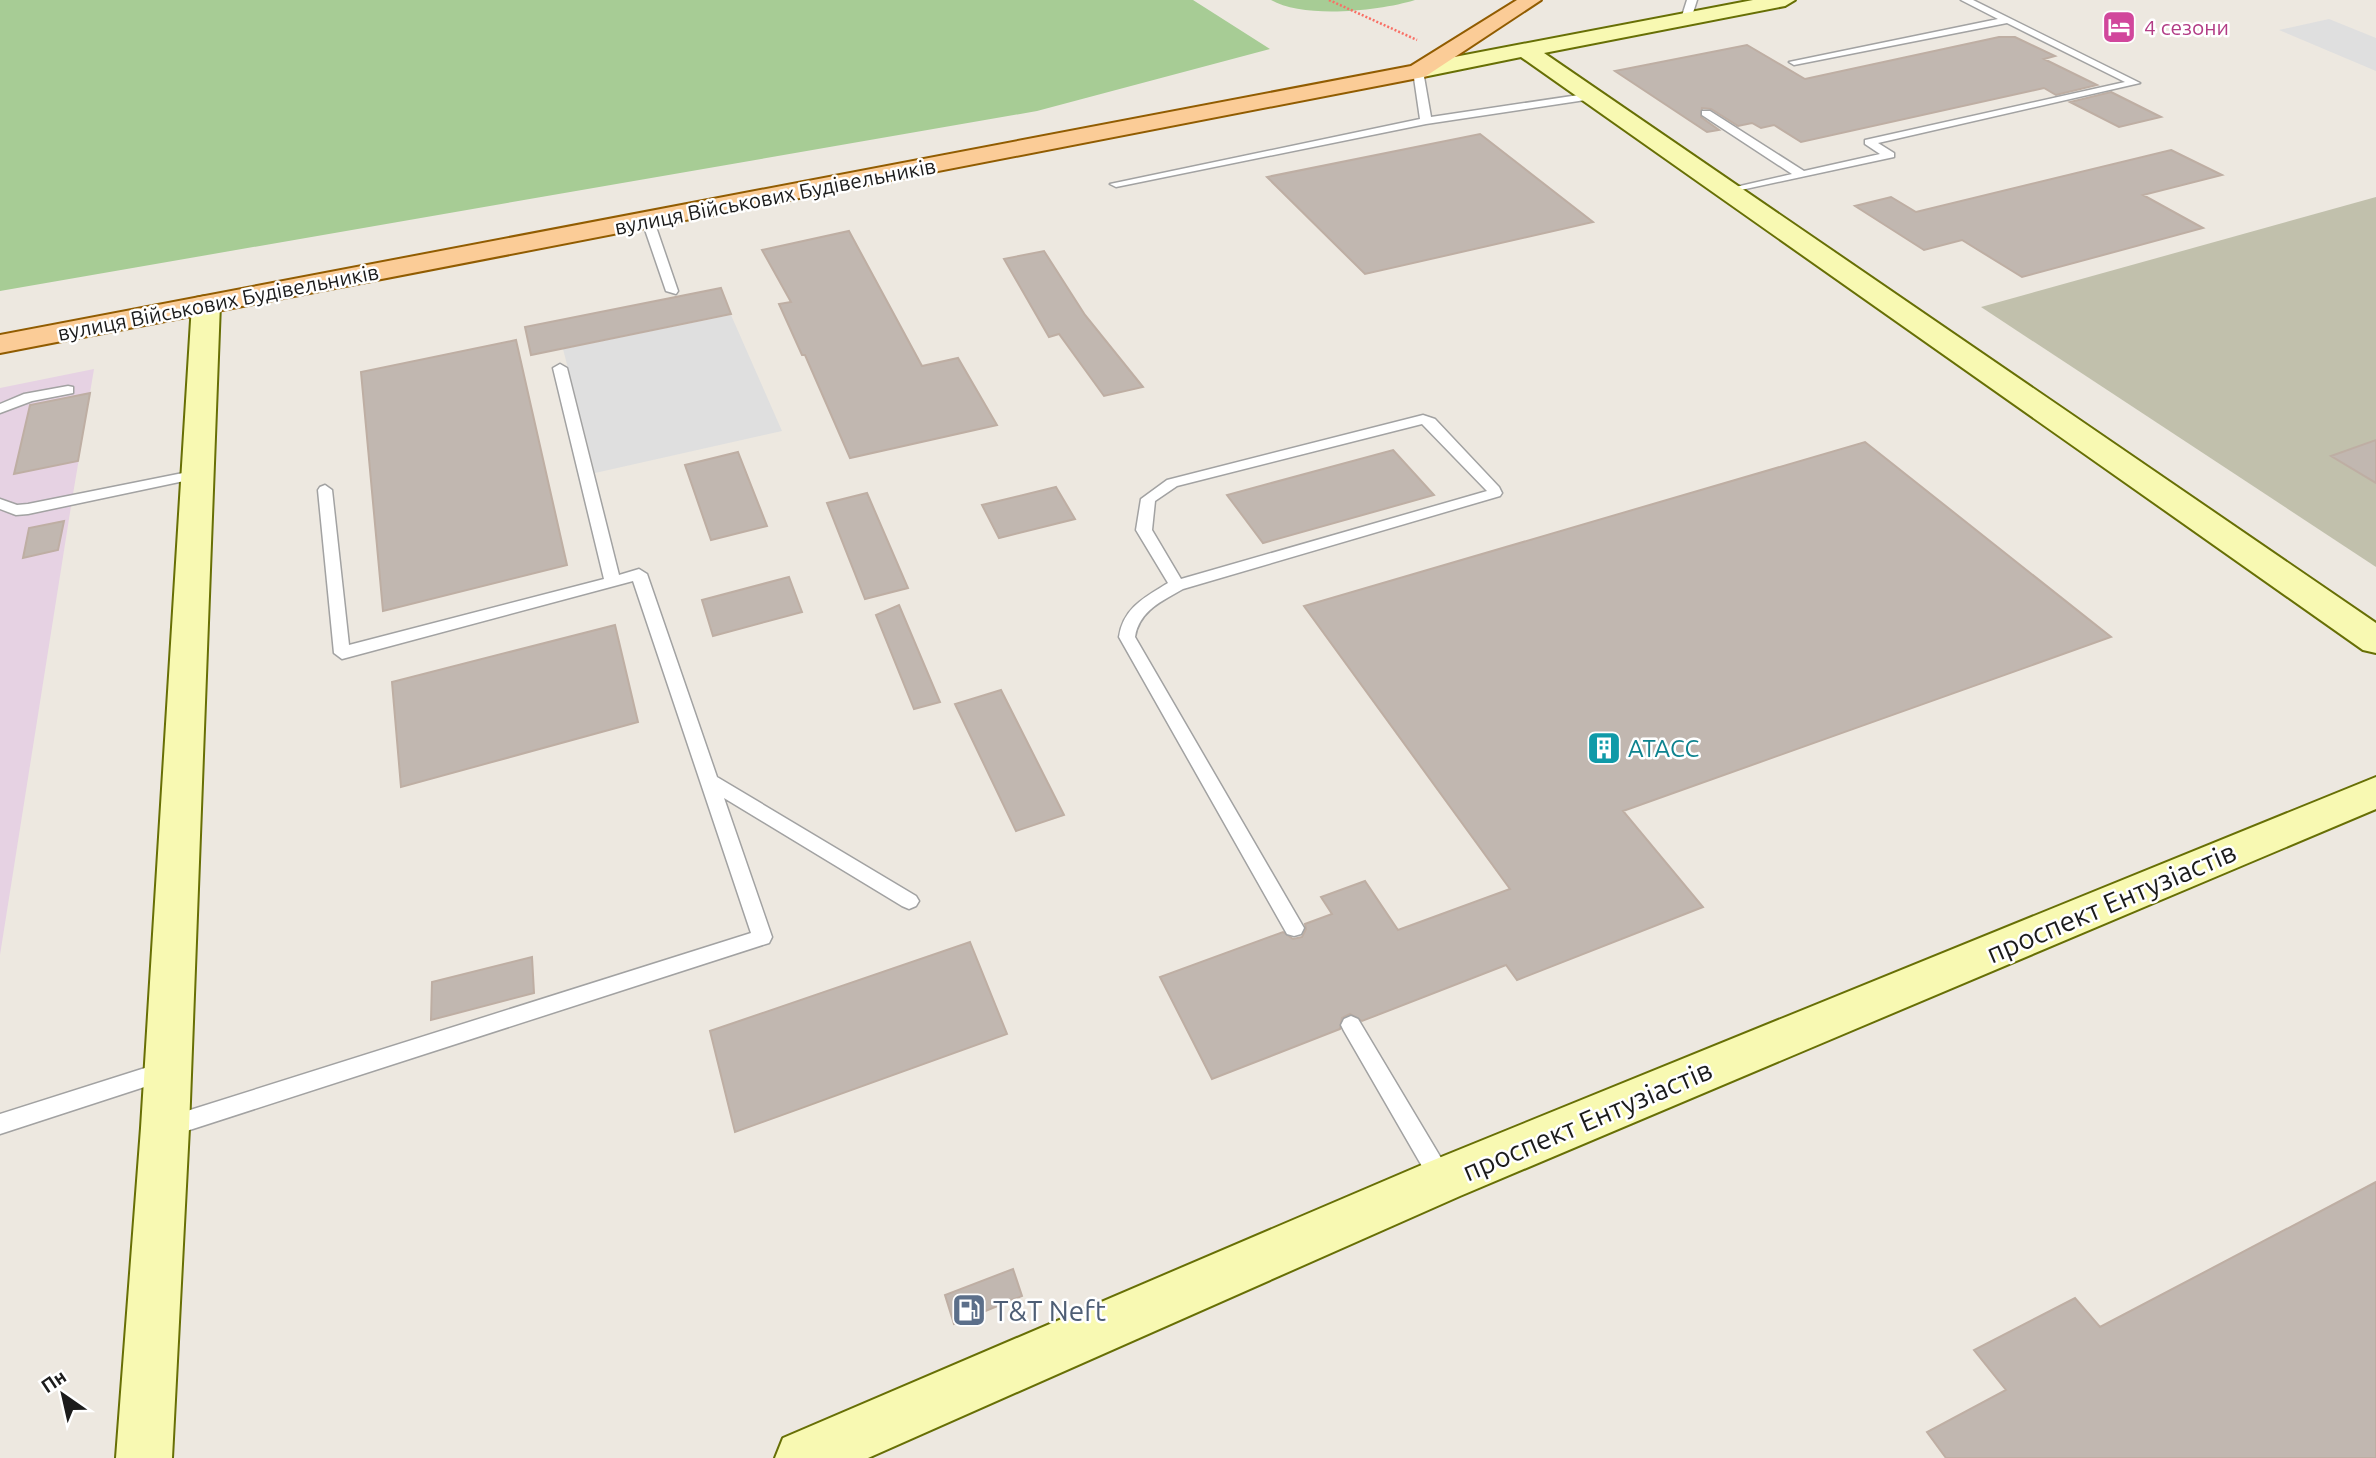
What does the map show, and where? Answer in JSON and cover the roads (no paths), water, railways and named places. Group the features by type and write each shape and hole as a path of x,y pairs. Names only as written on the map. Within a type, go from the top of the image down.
{"main road":[{"name":"вулиця Військових Будівельників","path":"0,344 1418,71 1531,0"}],"street":[{"path":"1418,71 1524,50 1689,9 1785,0"},
{"path":"1524,50 2376,640"},
{"path":"144,1458 165,1128 206,304"},
{"name":"проспект Ентузіастів","path":"803,1458 1441,1180 2376,792"}],"lane":[{"path":"1731,191 1890,155 1868,142 2135,83 1966,0"},
{"path":"1794,62 2008,20"},
{"path":"1418,71 1426,121"},
{"path":"1116,184 1426,121 1592,96"},
{"path":"1706,113 1802,175"},
{"path":"648,221 672,291"},
{"path":"560,368 613,582"},
{"path":"0,409 29,397 68,390"},
{"path":"1177,585 1148,537 1143,523 1148,499 1172,483 1423,419 1430,422 1495,493 1177,585 1141,607 1127,626 1127,636 1294,928"},
{"path":"0,504 16,510 28,509 198,474"},
{"path":"165,1128 762,937 639,574 342,653 325,490"},
{"path":"708,780 909,901"},
{"path":"1351,1025 1441,1180"},
{"path":"0,1124 167,1070"}],"place":[{"name":"4 сезони","path":"2119,27"},
{"name":"АТАСС","path":"1604,748"},
{"name":"T&T Neft","path":"969,1310"}]}
